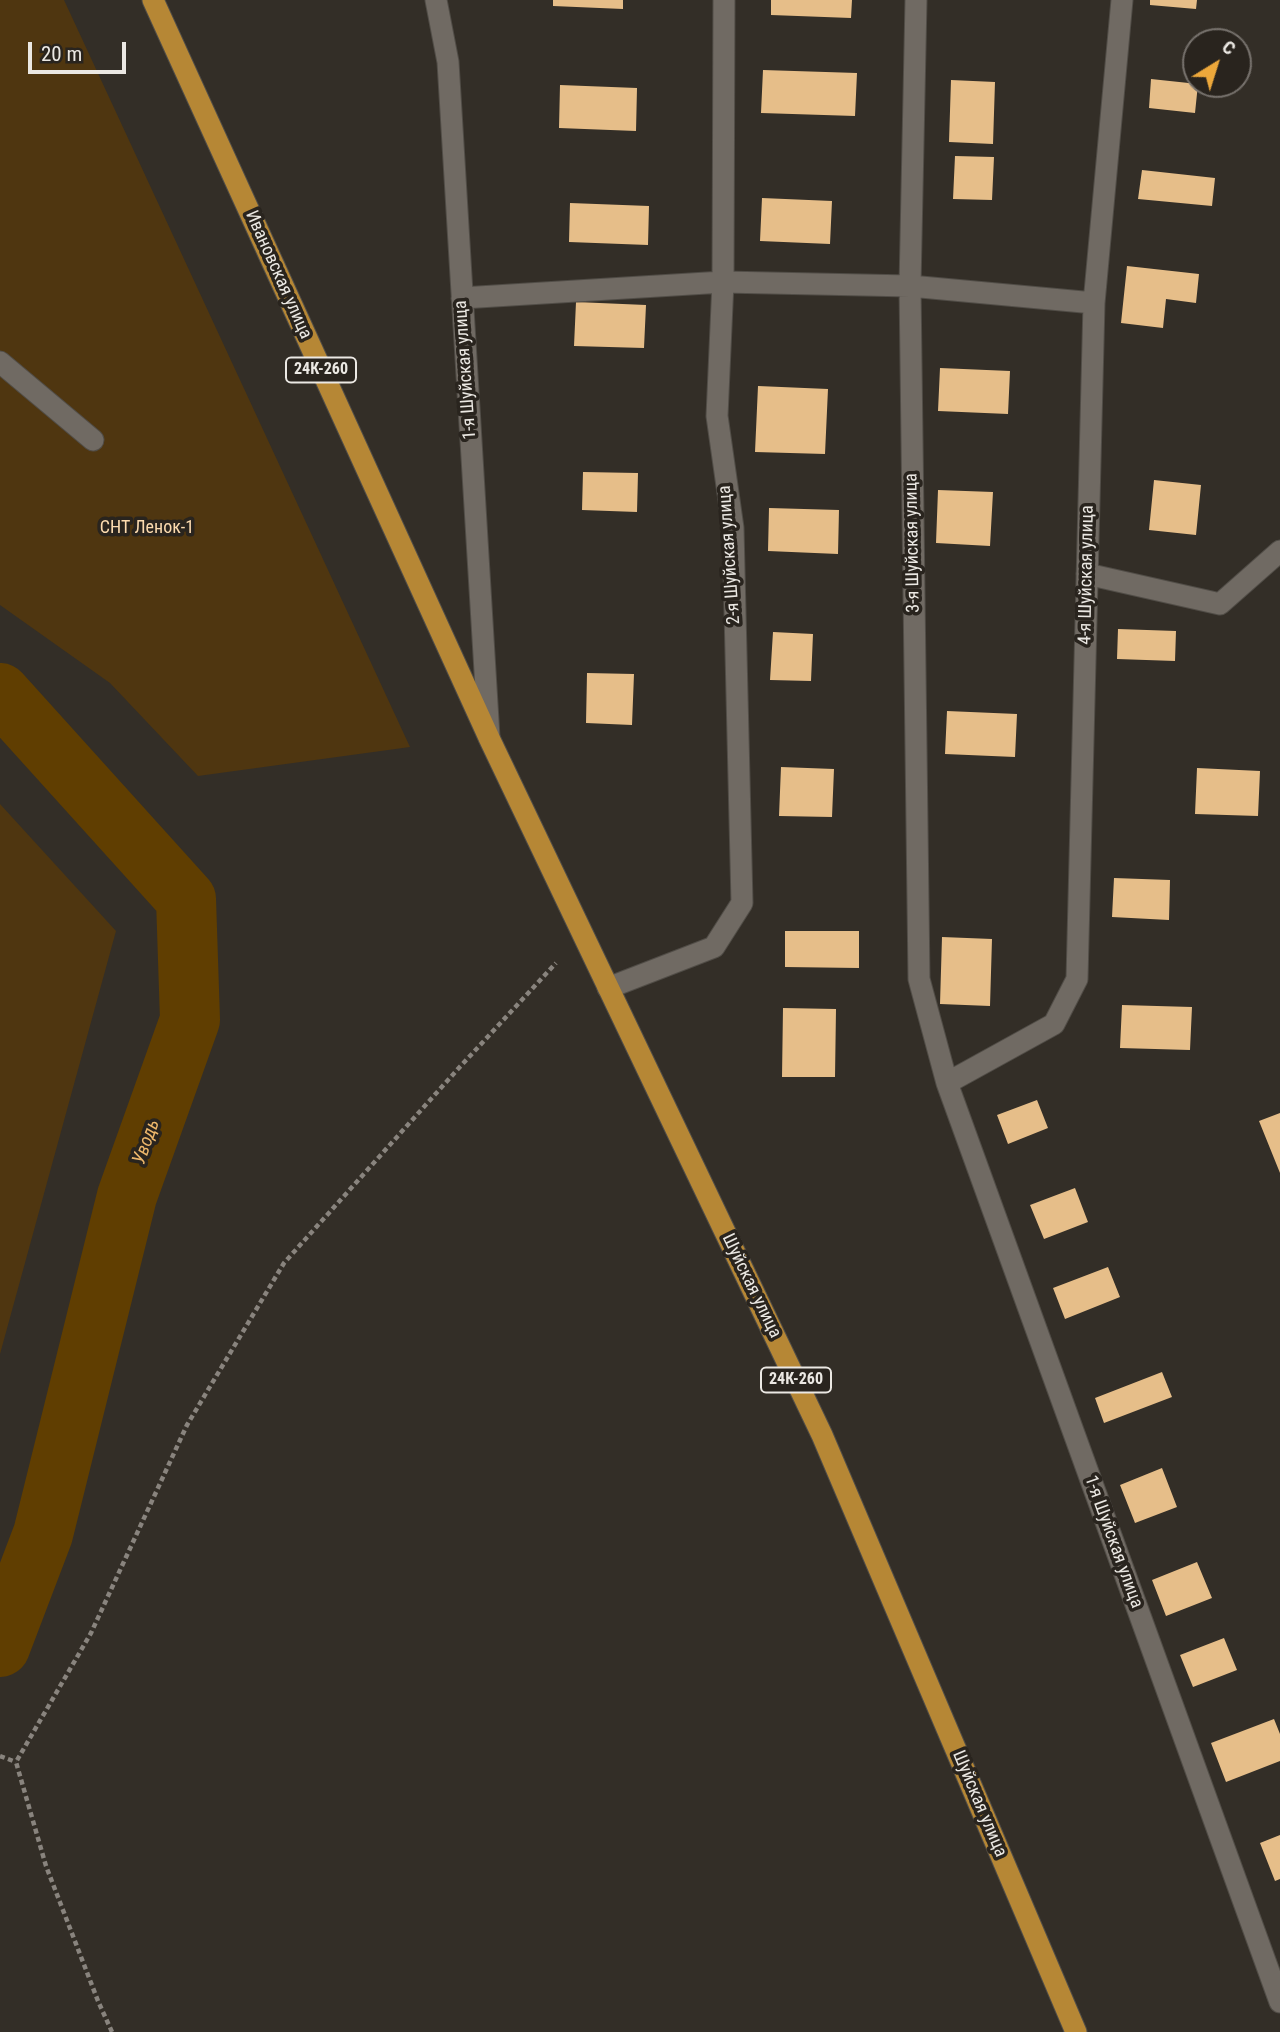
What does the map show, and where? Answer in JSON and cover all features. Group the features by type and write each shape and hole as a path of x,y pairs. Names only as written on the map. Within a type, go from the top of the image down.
{"main road":[{"name":"Ивановская улица","path":"153,0 490,740"},
{"name":"Шуйская улица","path":"490,740 822,1435 1076,2032"}],"street":[{"name":"1-я Шуйская улица","path":"436,0 447,62 490,740"},
{"name":"2-я Шуйская улица","path":"608,988 714,947 743,903 733,528 717,416 723,282 724,0"},
{"name":"3-я Шуйская улица","path":"916,0 909,286 919,979 947,1083"},
{"name":"4-я Шуйская улица","path":"947,1083 1054,1024 1077,979 1094,303 1122,0"},
{"path":"462,298 723,282 909,286 1094,303"},
{"path":"0,362 93,440"},
{"path":"1087,574 1220,604 1280,551"},
{"name":"1-я Шуйская улица","path":"947,1083 1280,2002"}],"path":[{"path":"112,2032 46,1866 16,1762 91,1633 187,1425 284,1263 556,963"},
{"path":"0,1756 16,1762"}],"green space":[{"name":"СНТ Ленок-1","path":"0,0 64,0 410,747 198,776 110,683 0,605"},
{"path":"0,804 116,931 0,1354"}],"building":[{"path":"553,0 623,0 623,9 553,6"},
{"path":"771,0 852,0 851,18 771,15"},
{"path":"1150,0 1197,0 1196,9 1150,5"},
{"path":"763,70 857,73 855,116 761,113"},
{"path":"1151,79 1182,82 1182,98 1197,98 1195,113 1149,108"},
{"path":"951,80 995,82 993,144 949,142"},
{"path":"560,85 637,88 636,131 559,128"},
{"path":"955,156 994,157 992,200 953,199"},
{"path":"1142,170 1215,178 1212,206 1138,199"},
{"path":"762,198 832,201 830,244 760,241"},
{"path":"570,203 649,206 648,245 569,242"},
{"path":"1127,266 1199,274 1196,303 1166,299 1163,328 1121,323"},
{"path":"576,302 646,305 644,348 574,346"},
{"path":"940,368 1010,371 1008,414 938,411"},
{"path":"758,386 828,389 825,454 755,452"},
{"path":"583,472 638,473 637,512 582,510"},
{"path":"1154,480 1201,485 1196,535 1149,530"},
{"path":"938,490 993,492 990,546 936,543"},
{"path":"769,508 839,510 838,554 768,551"},
{"path":"1118,629 1176,631 1175,661 1117,659"},
{"path":"773,632 813,634 811,681 770,680"},
{"path":"587,673 634,674 632,725 586,723"},
{"path":"947,711 1017,714 1015,757 945,754"},
{"path":"781,767 834,769 832,817 779,816"},
{"path":"1197,768 1260,771 1258,816 1195,814"},
{"path":"1114,878 1170,880 1169,920 1112,917"},
{"path":"785,931 859,931 859,968 785,967"},
{"path":"942,937 992,939 990,1006 940,1004"},
{"path":"1122,1005 1192,1007 1190,1050 1120,1048"},
{"path":"783,1008 836,1009 835,1077 782,1077"},
{"path":"1037,1100 1048,1128 1008,1144 997,1115"},
{"path":"1280,1113 1280,1173 1259,1121"},
{"path":"1075,1188 1088,1222 1044,1239 1030,1205"},
{"path":"1108,1267 1120,1297 1065,1319 1053,1288"},
{"path":"1162,1372 1172,1397 1104,1423 1095,1398"},
{"path":"1162,1468 1177,1507 1135,1523 1120,1485"},
{"path":"1197,1562 1212,1598 1166,1616 1152,1580"},
{"path":"1224,1638 1237,1670 1193,1687 1180,1655"},
{"path":"1274,1719 1280,1734 1280,1761 1226,1782 1211,1743"},
{"path":"1280,1835 1280,1879 1275,1881 1260,1843"}],"waterway":[{"name":"Уводь","path":"0,693 186,899 190,1020 127,1196 43,1534 0,1647"}]}
